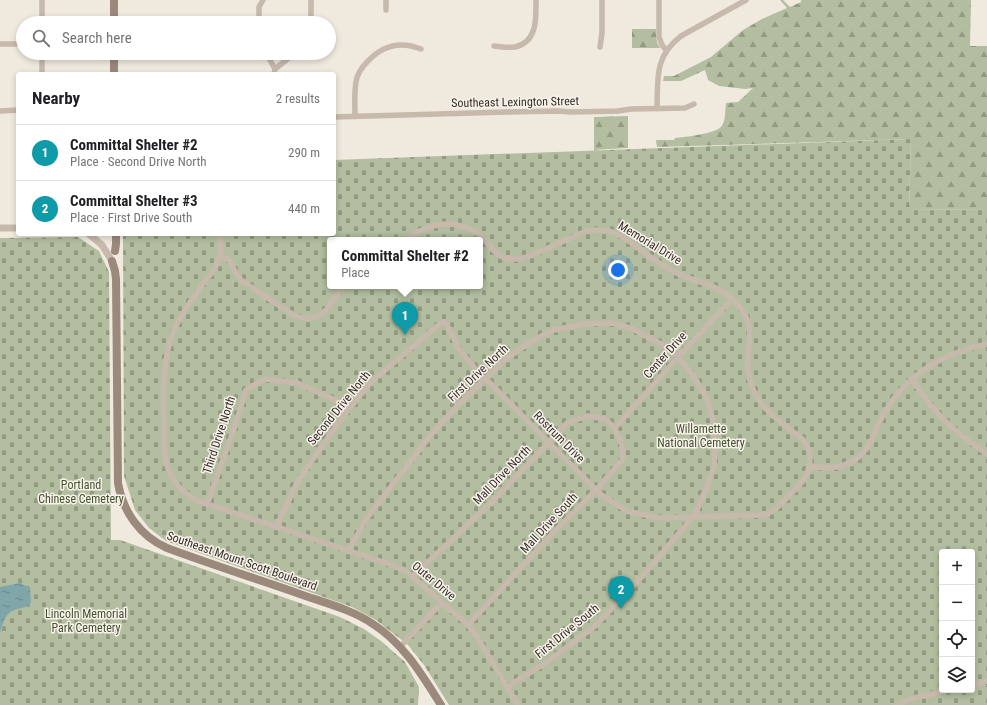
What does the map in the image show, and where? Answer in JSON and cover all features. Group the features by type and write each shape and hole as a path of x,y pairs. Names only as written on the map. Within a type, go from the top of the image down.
{"main road":[{"path":"114,0 114,16"},
{"path":"114,60 114,72"},
{"path":"115,251 116,236"},
{"name":"Southeast Mount Scott Boulevard","path":"112,261 116,279 118,482 123,503 135,523 152,540 167,548 351,613 373,624 400,647 417,667 441,705"}],"street":[{"path":"42,0 42,16"},
{"path":"259,16 260,6 264,0"},
{"path":"310,16 311,0"},
{"path":"386,0 386,10"},
{"path":"494,46 516,46 527,40 534,28 536,19 536,0"},
{"path":"600,47 602,33 602,0"},
{"path":"659,0 659,37 666,50"},
{"path":"657,109 658,74 660,64 666,50 681,36 746,0"},
{"path":"0,44 16,44"},
{"path":"355,116 356,82 362,68 371,58 388,47 405,45 421,48"},
{"path":"42,60 42,72"},
{"path":"270,60 275,71 287,60"},
{"name":"Southeast Lexington Street","path":"336,117 686,108 694,104"},
{"path":"1,111 16,110"},
{"name":"Memorial Drive","path":"410,237 431,226 446,223 462,226 481,237"},
{"path":"0,228 16,228"},
{"name":"Memorial Drive","path":"483,239 494,251 513,260 532,255 586,231 608,231 622,237 652,258 679,274 717,288 738,304 748,321 750,336 748,369 751,385 755,394 765,409 800,437 804,442 809,455 809,466"},
{"name":"Southeast Mount Scott Boulevard","path":"91,236 102,245 112,261"},
{"path":"219,236 220,255 229,260 237,276 242,281 301,319 319,316 325,311 342,289"},
{"path":"112,261 115,251"},
{"name":"Outer Drive","path":"220,255 217,265 180,318 169,344 163,397 164,448 169,471 178,486 195,500 398,567 414,576 468,626 477,637 518,705"},
{"name":"Center Drive","path":"615,428 732,299"},
{"name":"Rostrum Drive","path":"442,322 446,323 459,349 482,377 486,379 600,494 627,511 660,518 693,517"},
{"name":"Second Drive North","path":"276,527 298,481 350,408 371,382 442,322"},
{"name":"First Drive North","path":"348,551 367,518 430,436 457,406 506,359 530,342 554,330 584,324 612,324 633,328 672,350 678,357"},
{"path":"693,517 763,515 772,512 801,484 808,473 809,466 837,468 849,463 862,454 870,443 888,407 912,379 947,356 966,349 987,344"},
{"name":"First Drive South","path":"507,687 547,662 596,624 644,574 693,517 697,510 714,466 715,446 713,422 707,399 693,375 678,357"},
{"name":"Third Drive North","path":"207,504 236,426 246,390 264,379 297,383 350,408"},
{"path":"912,379 934,410 971,443 987,454"},
{"name":"Mall Drive North","path":"414,576 493,501 567,423 588,416 605,419 615,428"},
{"name":"Mall Drive South","path":"468,626 553,533 596,490 623,459 622,445 615,428"},
{"path":"400,647 442,602"},
{"path":"975,684 987,681"},
{"path":"896,705 914,698 939,692"}],"green space":[{"path":"780,0 783,0 790,7 801,2 801,0 971,0 970,46 987,46 987,210 909,209 911,139 657,147 656,140 674,140 675,138 699,135 712,132 721,127 724,122 726,103 738,102 753,88 745,89 719,86 708,80 705,70 681,81 663,81 664,76 674,76 711,57 743,30 762,19 787,8"},
{"path":"632,29 656,29 656,37 660,48 632,48"},
{"path":"628,116 628,148 594,150 594,117"},
{"name":"Willamette National Cemetery","path":"911,139 909,209 987,210 987,705 449,705 424,665 408,645 376,620 352,607 166,541 149,528 135,510 124,476 123,236 336,236 336,160"},
{"name":"Lincoln Memorial Park Cemetery","path":"78,237 99,251 109,272 111,540 120,540 340,617 364,629 381,641 405,662 419,687 418,705 0,705 0,238"}],"water":[{"path":"20,583 30,588 31,602 27,607 20,608 8,614 5,618 0,633 0,587"}],"place":[{"name":"Committal Shelter #2","path":"405,335"},
{"name":"Committal Shelter #3","path":"621,609"}],"park label":[{"name":"Portland Chinese Cemetery","path":"81,492"}]}
